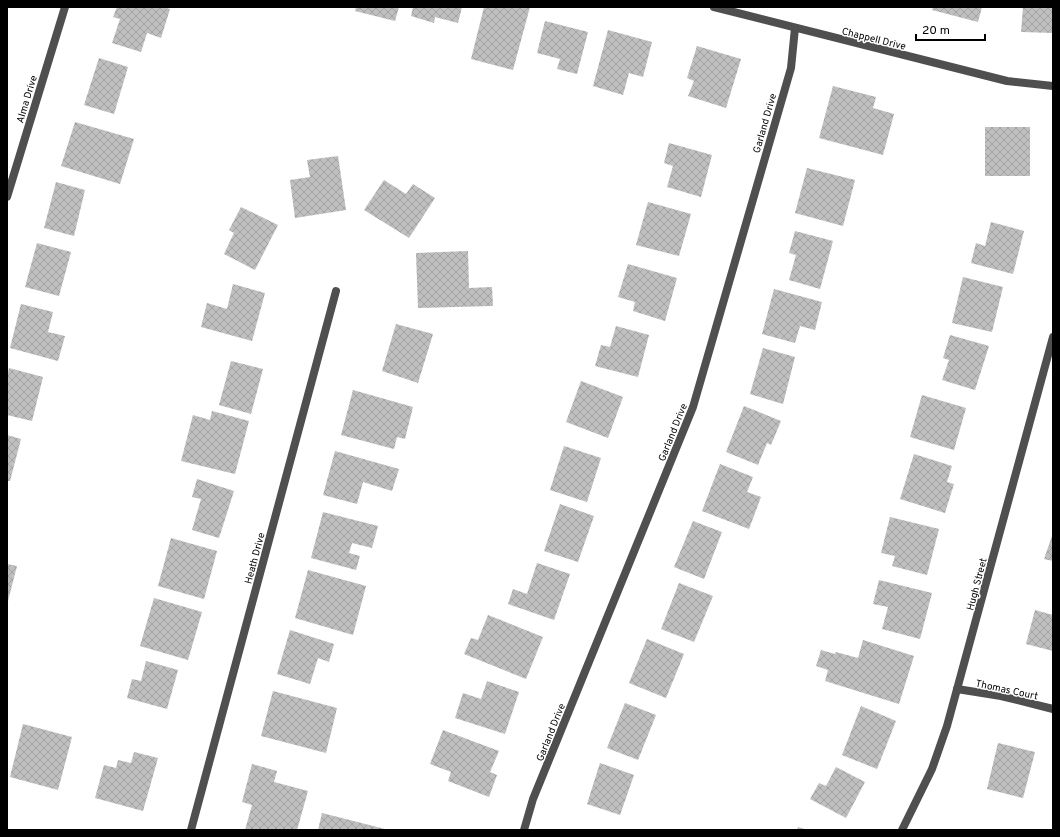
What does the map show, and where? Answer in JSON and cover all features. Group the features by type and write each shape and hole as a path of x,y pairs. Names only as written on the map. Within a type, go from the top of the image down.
{"street":[{"name":"Alma Drive","path":"7,197 65,7"},
{"name":"Chappell Drive","path":"714,7 1008,81 1053,86"},
{"name":"Garland Drive","path":"524,830 533,799 693,407 791,68 795,28"},
{"name":"Heath Drive","path":"191,830 336,291"},
{"name":"Hugh Street","path":"902,830 932,769 947,726 1053,337"},
{"name":"Thomas Court","path":"957,689 1001,696 1053,709"}],"building":[{"path":"117,7 163,7 170,9 161,38 147,33 141,52 112,43 120,19 113,17"},
{"path":"356,7 399,7 395,21 355,11"},
{"path":"413,7 462,7 458,23 435,17 434,23 411,16"},
{"path":"484,7 530,7 513,70 471,59"},
{"path":"933,7 982,7 978,22 932,10"},
{"path":"1023,7 1053,7 1053,33 1021,32"},
{"path":"545,21 588,32 577,74 557,69 560,59 537,53"},
{"path":"608,30 652,42 643,77 629,73 623,95 593,86"},
{"path":"697,46 741,59 726,108 688,96 694,81 687,78"},
{"path":"99,58 128,67 114,114 84,105"},
{"path":"833,86 876,97 873,108 894,114 883,155 819,138"},
{"path":"75,122 134,139 120,184 61,166"},
{"path":"985,127 1030,127 1030,176 985,176"},
{"path":"669,143 712,155 701,197 667,187 673,166 664,163"},
{"path":"338,156 346,210 295,218 290,180 310,177 307,160"},
{"path":"807,168 855,180 843,226 795,213"},
{"path":"384,180 406,194 413,184 435,198 409,238 364,210"},
{"path":"56,182 85,190 74,236 44,228"},
{"path":"648,202 691,214 679,256 636,245"},
{"path":"241,207 278,225 255,270 224,254 234,233 229,230"},
{"path":"991,222 1024,231 1013,274 971,263 976,243 985,246"},
{"path":"795,231 833,241 820,289 789,280 796,255 789,253"},
{"path":"37,243 71,252 59,296 25,287"},
{"path":"468,251 469,288 492,287 493,306 418,308 416,253"},
{"path":"628,264 677,278 665,321 633,311 635,302 618,297"},
{"path":"963,277 1003,287 992,332 952,323"},
{"path":"233,284 265,293 252,341 201,327 207,303 227,309"},
{"path":"774,289 822,302 815,330 800,326 795,343 762,334"},
{"path":"21,304 53,312 48,332 65,336 58,361 10,348"},
{"path":"396,324 433,334 418,383 382,371"},
{"path":"616,326 649,335 638,377 595,366 601,345 610,347"},
{"path":"950,335 989,346 975,390 942,380 949,360 943,358"},
{"path":"763,348 795,357 783,404 750,394"},
{"path":"231,361 263,369 251,414 219,405"},
{"path":"9,368 43,377 32,421 7,415 7,376"},
{"path":"581,381 623,397 608,438 566,422"},
{"path":"353,390 413,407 405,439 397,437 394,449 341,435"},
{"path":"922,395 966,408 954,450 910,437"},
{"path":"744,406 781,421 771,445 767,443 758,465 726,452"},
{"path":"212,411 249,421 235,474 181,461 193,415 210,420"},
{"path":"7,435 21,439 10,481 7,481"},
{"path":"564,446 601,458 587,502 550,490"},
{"path":"335,451 399,469 392,491 363,482 357,504 323,495"},
{"path":"914,454 952,466 947,482 954,484 945,513 900,499"},
{"path":"720,464 753,477 747,492 761,497 749,529 702,511"},
{"path":"197,479 234,491 219,538 192,530 201,499 192,497"},
{"path":"560,504 594,516 578,562 544,551"},
{"path":"323,512 378,526 372,548 352,543 349,553 360,556 356,570 311,558"},
{"path":"890,517 939,529 927,575 892,566 895,556 881,553"},
{"path":"693,521 722,532 704,579 674,567"},
{"path":"1053,533 1053,561 1044,559"},
{"path":"171,538 217,551 204,599 158,586"},
{"path":"537,563 570,574 554,620 508,604 513,589 527,594"},
{"path":"7,564 17,566 8,601 7,601"},
{"path":"308,570 366,586 353,635 295,618"},
{"path":"879,580 932,593 920,639 882,629 888,607 873,604"},
{"path":"679,583 713,596 694,642 661,629"},
{"path":"154,598 202,612 188,660 140,646"},
{"path":"1035,610 1053,615 1053,651 1026,644"},
{"path":"488,615 543,637 526,679 464,654 471,638 478,640"},
{"path":"290,630 334,644 329,662 318,658 310,684 277,674"},
{"path":"647,639 684,654 666,698 629,683"},
{"path":"863,640 914,656 899,704 825,681 828,670 816,666 821,650 835,654 836,652 858,658"},
{"path":"146,661 178,670 167,709 127,698 132,679 141,681"},
{"path":"487,681 519,692 505,734 455,718 463,693 481,699"},
{"path":"273,691 337,708 326,753 261,736"},
{"path":"625,703 656,715 638,760 607,748"},
{"path":"861,706 896,721 877,769 842,755"},
{"path":"23,724 72,737 58,790 10,777"},
{"path":"443,730 499,751 490,772 497,775 489,797 448,781 451,772 430,764"},
{"path":"998,743 1035,752 1023,798 987,789"},
{"path":"134,752 158,758 143,811 95,798 104,765 116,768 118,760 131,763"},
{"path":"600,763 634,775 620,815 587,804"},
{"path":"252,764 277,771 274,782 308,791 297,830 245,830 252,805 242,802"},
{"path":"836,767 865,782 846,818 810,799 819,783 826,786"},
{"path":"322,813 385,829 385,830 318,830"},
{"path":"798,827 808,830 797,830"}]}
